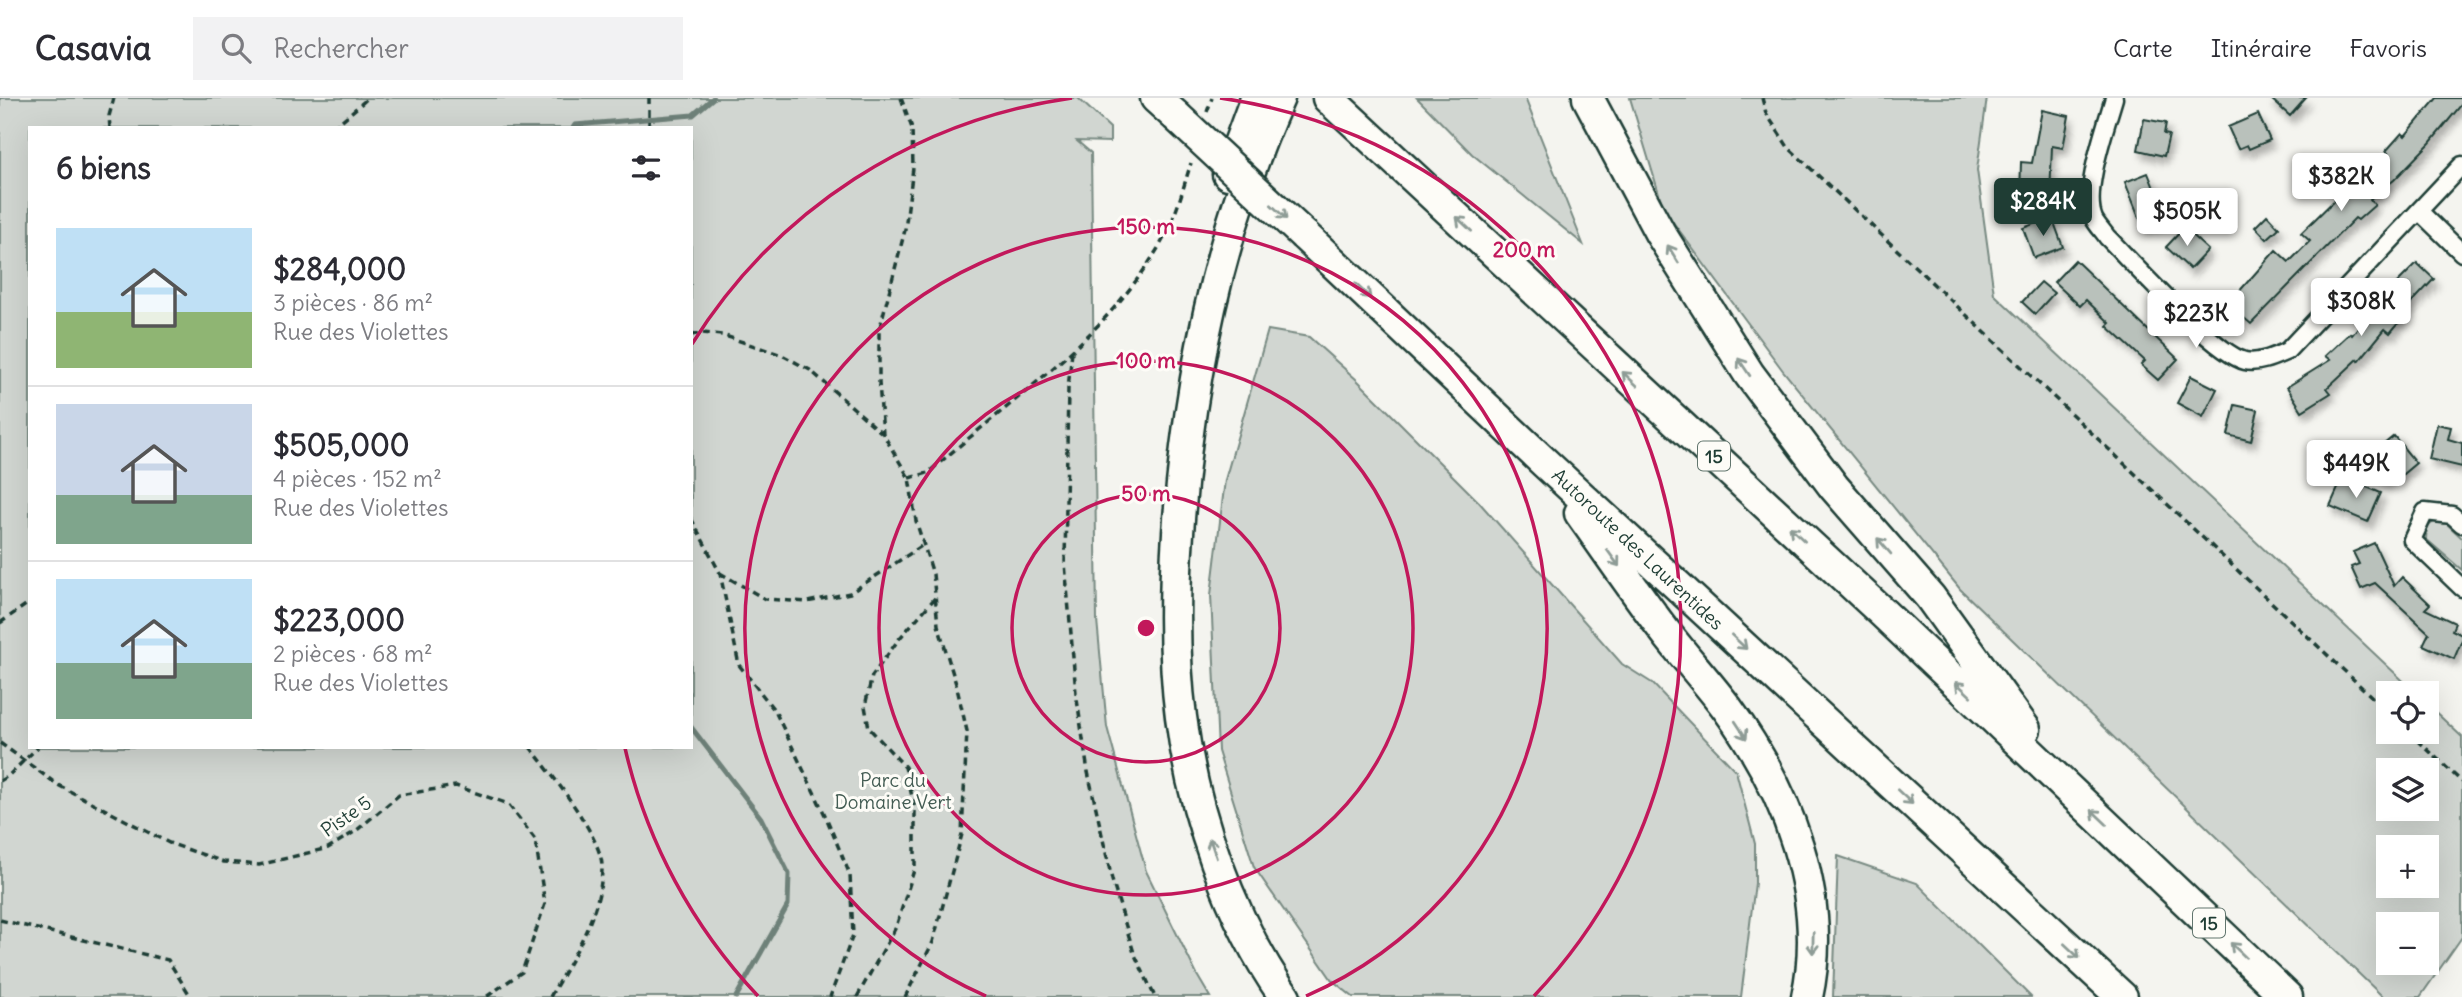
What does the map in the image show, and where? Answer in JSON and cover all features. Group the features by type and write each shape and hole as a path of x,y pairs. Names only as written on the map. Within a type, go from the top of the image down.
{"highway":[{"path":"1256,98 1232,162 1202,259 1178,369 1161,493 1158,645 1164,724 1185,830 1204,884 1229,938 1263,997"},
{"path":"1279,98 1230,232 1203,339 1184,460 1176,586 1180,707 1198,802 1235,904 1257,950 1285,997"},
{"path":"1588,98 1660,233 1749,374 1834,487 1930,597 2067,786"},
{"name":"Autoroute des Laurentides","path":"1166,107 1545,463 2122,997"},
{"name":"15","path":"1339,108 2067,786 2287,997"},
{"path":"1545,463 1669,638 1728,709 1773,785 1797,846 1810,903 1814,945 1807,997"}],"street":[{"path":"2114,98 2096,163 2091,195 2093,217 2107,237 2219,347 2246,361 2267,359 2287,351 2462,165"},
{"path":"2419,211 2462,253"},
{"path":"2462,524 2452,515 2425,512 2412,540 2462,588"}],"path":[{"path":"110,126 109,116 114,98"},
{"path":"335,126 368,98"},
{"path":"649,98 649,126"},
{"path":"883,434 879,331 905,230 913,168 912,128 901,98"},
{"path":"1762,98 1766,113 1788,147 2376,701"},
{"path":"909,478 928,473 1072,352 1103,321 1142,274 1168,228 1187,173"},
{"path":"693,335 722,335 782,355 810,370 883,434 909,478 916,521 933,573 938,625 967,731 962,834 933,942 905,997"},
{"path":"1072,352 1068,388 1065,563 1076,693 1088,772 1112,880 1134,953 1155,997"},
{"path":"693,522 720,573 739,665 775,711 826,817 850,875 853,935 831,997"},
{"path":"720,573 765,599 807,602 850,593 924,545"},
{"path":"857,997 896,927 915,867 915,809 905,767 869,728 865,706 872,676 899,639 935,598"},
{"path":"0,623 28,603"},
{"name":"Piste 5","path":"0,743 58,785 169,843 224,862 259,864 328,848 356,831 399,795 456,786 508,804 535,839 545,904 522,972 486,997"},
{"path":"2422,744 2462,782"},
{"path":"0,781 36,749"},
{"path":"532,749 562,787 599,848 603,866 596,904 576,950 550,997"},
{"path":"0,920 168,960 191,997"}],"green space":[{"name":"Parc du Domaine Vert","path":"0,98 1078,98 1110,128 1110,142 1077,141 1091,153 1097,620 1107,727 1146,871 1210,997 0,997"},
{"path":"1417,98 1525,98 1583,244 1472,154"},
{"path":"1630,98 1987,98 1977,170 1994,294 2403,681 2376,681 2376,744 2439,744 2439,715 2462,737 2462,937 2439,970 2439,912 2376,912 2376,975 2435,975 2420,997 2383,997 1960,589 1784,372 1664,210"},
{"path":"1268,330 1309,337 1357,380 1478,501 1622,664 1652,683 1736,771 1755,844 1755,883 1741,997 1353,997 1332,980 1254,867 1218,751 1211,595 1225,480"},
{"path":"2435,521 2447,524 2462,538 2462,570 2426,539 2427,527"},
{"path":"1838,856 1917,883 2031,997 1833,997"}],"building":[{"path":"2270,98 2306,98 2290,116"},
{"path":"2437,98 2462,98 2462,104 2430,143 2394,180 2370,199 2375,205 2358,220 2355,218 2251,324 2228,304 2276,250 2289,262 2310,241 2301,233 2353,182 2358,187 2380,167 2378,165 2388,153 2386,151 2402,133 2405,136"},
{"path":"2042,110 2069,116 2063,148 2052,146 2050,198 2020,197 2021,162 2032,163"},
{"path":"2258,114 2270,140 2249,149 2247,145 2238,149 2228,127"},
{"path":"2144,119 2166,123 2164,134 2169,135 2164,156 2138,150"},
{"path":"2148,173 2166,218 2143,227 2125,182"},
{"path":"2267,215 2279,228 2267,239 2255,227"},
{"path":"2052,217 2063,247 2034,258 2023,228"},
{"path":"2184,228 2208,250 2190,269 2166,247"},
{"path":"2075,260 2178,359 2158,380 2141,365 2145,361 2107,326 2110,323 2086,300 2080,306 2054,282"},
{"path":"2417,263 2434,279 2402,313 2405,315 2390,333 2385,329 2359,361 2358,359 2327,388 2331,393 2302,411 2287,387 2330,360 2325,356 2350,333 2352,335 2381,299"},
{"path":"2041,282 2054,293 2035,314 2022,302"},
{"path":"2191,376 2217,389 2203,417 2177,403"},
{"path":"2235,405 2258,410 2251,441 2228,435"},
{"path":"2437,424 2451,427 2448,439 2462,443 2462,467 2429,459"},
{"path":"2394,436 2416,463 2397,479 2391,470 2385,483 2366,459"},
{"path":"2343,477 2381,493 2368,522 2330,506"},
{"path":"2374,543 2394,586 2402,577 2430,604 2425,609 2455,623 2452,630 2462,635 2462,640 2454,659 2423,645 2429,633 2375,583 2361,589 2351,567 2359,564 2353,552"}],"waterway":[{"path":"574,126 693,115 713,98"},
{"path":"693,730 761,818 789,874 788,905 736,997"}]}
